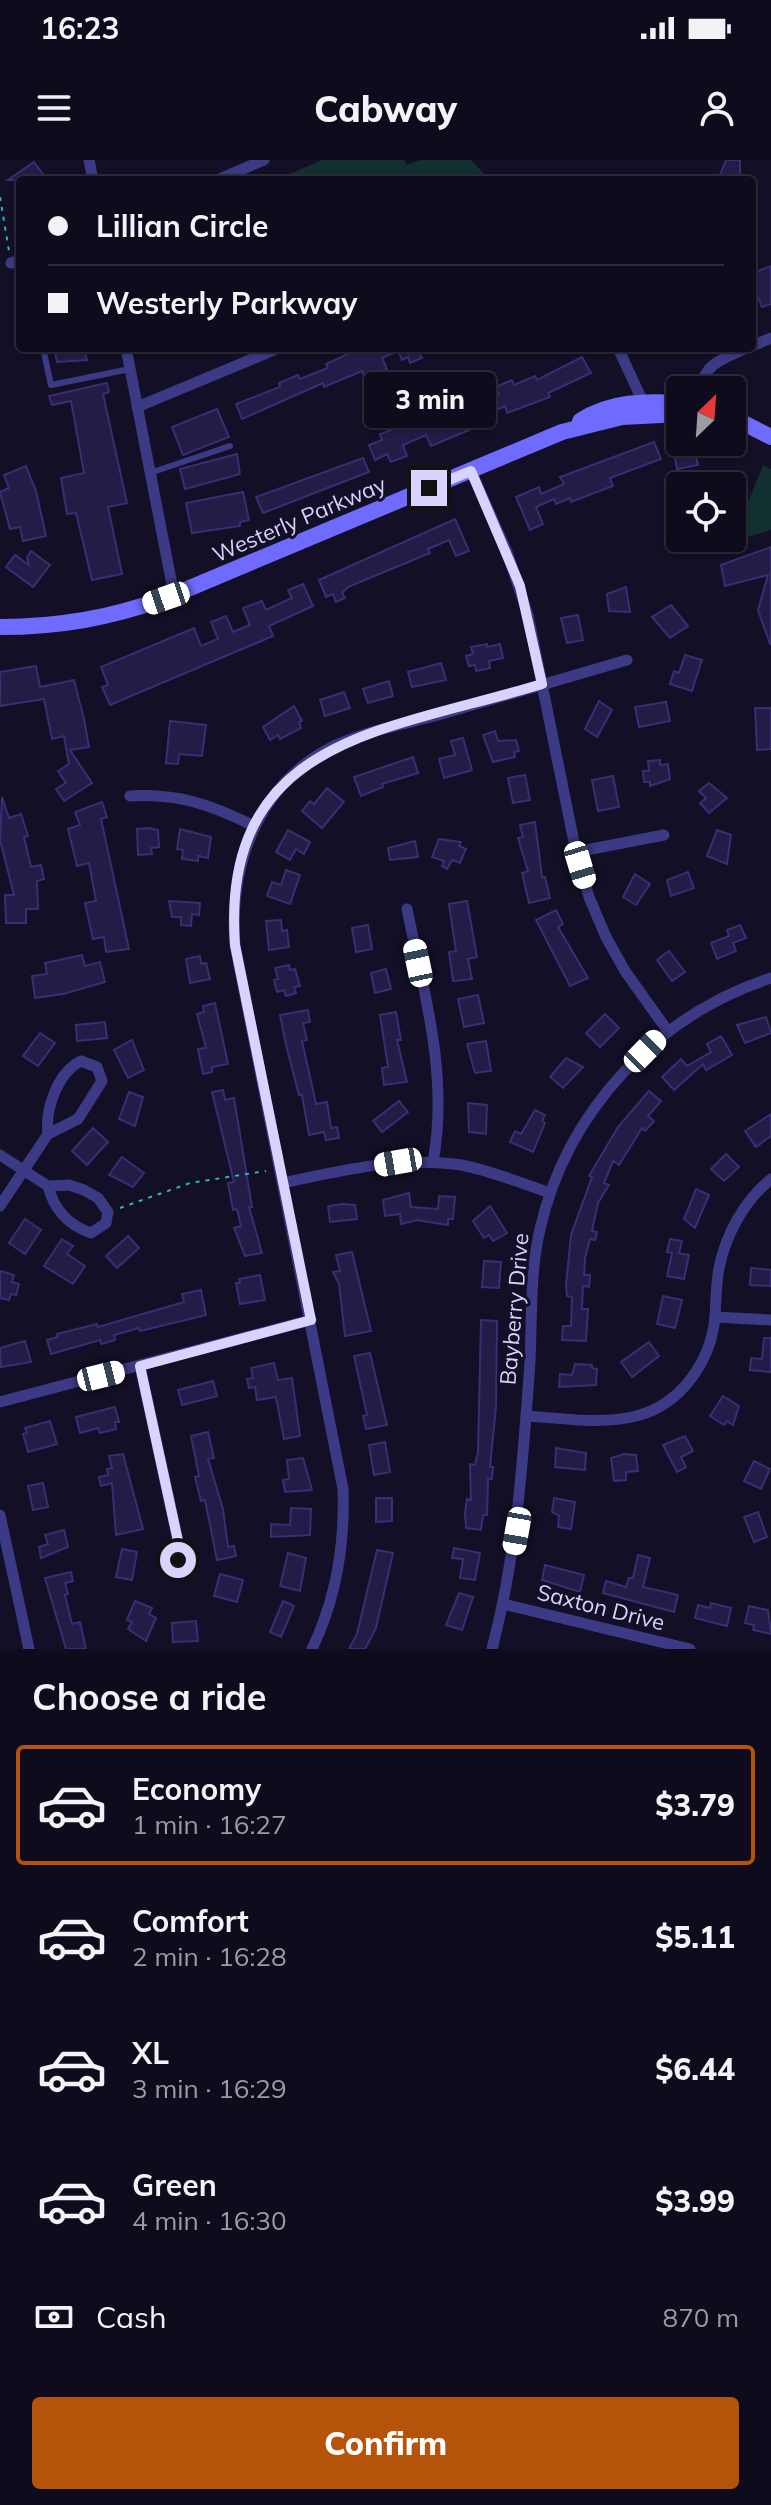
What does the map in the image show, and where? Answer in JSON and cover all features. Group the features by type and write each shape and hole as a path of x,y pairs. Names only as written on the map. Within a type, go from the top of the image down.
{"main road":[{"name":"Westerly Parkway","path":"0,627 78,623 117,615 174,595 471,471 562,432 596,412 643,402 666,403"},
{"name":"Westerly Parkway","path":"562,432 622,417 666,415"},
{"path":"746,424 771,437"},
{"path":"746,434 771,444"}],"street":[{"path":"226,176 264,160"},
{"path":"127,352 174,595"},
{"path":"137,407 269,352"},
{"path":"620,352 643,402"},
{"path":"706,376 710,366 739,352"},
{"path":"471,471 520,586 576,852 606,937 667,1030"},
{"path":"312,1649 335,1583 344,1511 338,1453 235,945 235,883 254,826 289,777 337,745 627,660"},
{"path":"130,796 181,796 205,803 254,826"},
{"path":"576,852 664,835"},
{"path":"407,909 436,1045 439,1119 433,1162"},
{"name":"Bayberry Drive","path":"492,1649 517,1531 535,1263 550,1193 585,1124 607,1093 667,1030 712,1002 771,978"},
{"path":"0,1206 48,1134 47,1111 67,1075 81,1061 97,1067 102,1081 86,1110 70,1126 48,1134"},
{"path":"0,1155 48,1186 69,1185 98,1198 108,1212 99,1230 82,1230 60,1214 48,1186"},
{"path":"283,1183 398,1162 433,1162 505,1176 550,1193"},
{"path":"526,1416 618,1419 652,1411 680,1392 704,1358 715,1317 720,1266 726,1243 748,1203 771,1179"},
{"path":"715,1317 771,1320"},
{"path":"0,1402 311,1320"},
{"path":"140,1366 178,1541 179,1554 173,1575"},
{"path":"0,1515 29,1649"},
{"name":"Saxton Drive","path":"503,1604 690,1649"}],"lane":[{"path":"44,352 51,385 130,369"},
{"path":"150,473 230,446"}],"path":[{"path":"0,197 10,262"},
{"path":"108,1212 190,1183 266,1171"}],"green space":[{"path":"322,160 404,160 407,165 420,160 471,160 486,176 285,176"},
{"path":"763,465 771,469 771,530 746,538 746,507"}],"building":[{"path":"726,160 740,160 740,176 720,176"},
{"path":"34,162 44,176 16,176 16,180 8,180"},
{"path":"771,266 771,304 762,307 756,292 756,272"},
{"path":"55,352 85,352 87,360 57,362"},
{"path":"352,352 396,352 382,358 387,369 365,378 362,371 324,387 323,383 242,419 236,404 280,387 279,383 298,375 300,379 328,368 326,364"},
{"path":"398,352 419,352 422,358 410,363 408,357 402,360"},
{"path":"582,357 591,373 548,393 550,397 507,413 505,406 483,416 486,423 431,446 426,435 403,445 407,456 391,462 387,454 375,460 369,445 382,440 380,434 459,405 461,409 499,394 496,387 512,380 514,385 535,376 537,380"},
{"path":"107,383 109,392 103,394 127,503 108,507 122,574 92,580 76,513 67,514 61,478 84,473 71,401 52,405 49,396"},
{"path":"217,409 229,437 183,455 172,427"},
{"path":"654,442 661,459 610,478 613,486 571,502 570,498 556,504 554,499 536,507 543,524 530,530 516,497 539,487 541,494 564,484 560,477"},
{"path":"237,454 240,474 185,489 180,469"},
{"path":"675,456 696,456 698,465 677,469"},
{"path":"363,458 369,472 263,513 256,497"},
{"path":"26,466 36,491 46,536 23,541 20,527 10,529 0,492 9,488 4,475"},
{"path":"243,492 249,520 240,522 240,526 192,533 186,503"},
{"path":"455,519 469,551 456,556 449,540 428,549 430,553 348,587 342,593 345,598 336,602 333,594 326,597 319,580"},
{"path":"771,547 770,644 758,610 768,575 725,586 721,565"},
{"path":"31,551 50,565 33,587 6,567 15,555 29,565 27,557"},
{"path":"303,584 313,606 269,626 273,636 110,705 102,687 108,685 101,667 194,628 201,646 218,639 211,622 226,616 233,632 250,625 243,608 262,601 266,610 292,598 288,590"},
{"path":"626,587 630,612 609,611 607,594"},
{"path":"671,605 688,626 670,638 652,617"},
{"path":"578,615 583,640 567,643 561,618"},
{"path":"487,644 487,647 500,644 503,658 489,661 490,668 476,671 475,665 469,666 466,656 473,654 471,647"},
{"path":"685,655 702,660 692,691 670,684 674,671 679,673"},
{"path":"441,663 446,680 412,687 408,672"},
{"path":"36,666 40,687 74,680 84,719 89,747 70,750 92,783 64,801 56,789 66,783 58,771 69,764 64,736 52,739 44,699 0,706 0,672"},
{"path":"389,681 393,696 368,703 363,689"},
{"path":"344,692 350,708 325,716 320,700"},
{"path":"599,701 612,710 597,737 585,729"},
{"path":"666,702 670,721 639,727 635,707"},
{"path":"294,706 302,721 299,722 301,728 280,739 278,735 270,740 263,727"},
{"path":"755,708 771,708 771,749 757,750"},
{"path":"170,721 206,725 202,756 179,754 178,764 166,763"},
{"path":"495,731 498,741 516,740 519,751 514,752 515,757 493,762 483,735"},
{"path":"463,738 472,770 444,778 439,759 455,755 451,741"},
{"path":"413,757 418,773 382,784 383,787 361,796 354,777"},
{"path":"660,760 660,765 668,764 670,779 650,786 650,782 644,782 643,771 649,771 648,761"},
{"path":"525,775 530,800 513,803 508,778"},
{"path":"613,776 619,807 598,811 592,780"},
{"path":"709,783 727,798 709,813 700,803 706,798 699,791"},
{"path":"327,788 344,802 322,828 302,811 310,801 314,804"},
{"path":"2,797 9,818 21,814 28,836 24,837 31,867 41,865 44,879 37,881 38,909 26,909 26,923 6,923 5,895 14,895 0,840"},
{"path":"102,802 107,817 101,819 129,949 106,952 104,937 93,939 85,903 96,901 89,863 77,866 68,829 80,825 75,812"},
{"path":"535,822 542,877 545,877 550,898 529,903 522,873 528,871 518,838 523,837 520,825"},
{"path":"137,829 158,830 159,847 151,848 152,854 138,855"},
{"path":"180,829 211,837 208,858 198,856 198,861 182,859 183,850 177,849"},
{"path":"288,830 310,842 304,854 296,849 290,860 276,852"},
{"path":"717,830 731,835 727,864 707,856"},
{"path":"439,839 461,842 459,846 466,849 460,863 452,860 447,869 442,866 444,861 432,857"},
{"path":"415,841 418,857 390,860 388,848"},
{"path":"286,870 300,875 290,904 267,896 272,882 281,885"},
{"path":"688,872 694,888 671,896 667,880"},
{"path":"635,874 650,884 636,905 623,897"},
{"path":"169,901 200,903 199,915 192,914 191,926 181,925 181,917 172,917"},
{"path":"467,901 477,957 468,959 472,979 453,981 449,952 456,951 449,904"},
{"path":"556,910 563,924 558,927 588,978 570,986 536,920"},
{"path":"281,920 282,931 287,930 289,947 269,950 266,921"},
{"path":"368,925 372,949 356,952 352,928"},
{"path":"740,925 746,938 733,943 736,951 717,959 711,943 729,936 727,930"},
{"path":"669,951 685,972 672,981 657,960"},
{"path":"82,955 85,966 100,962 105,982 35,998 32,976 47,974 45,963"},
{"path":"200,956 201,964 206,963 210,979 190,983 186,959"},
{"path":"289,965 290,970 295,969 300,986 294,987 296,993 286,996 284,990 277,992 275,968"},
{"path":"386,969 391,989 375,993 371,973"},
{"path":"478,995 484,1023 464,1027 458,999"},
{"path":"215,1003 228,1064 212,1067 212,1072 203,1074 198,1049 206,1048 197,1014 204,1012 203,1006"},
{"path":"308,1010 310,1022 303,1023 307,1040 302,1041 316,1104 327,1102 331,1128 337,1127 339,1138 326,1140 324,1132 309,1135 302,1095 299,1095 286,1045 280,1015"},
{"path":"396,1012 401,1040 397,1040 407,1082 384,1085 382,1068 388,1067 380,1015"},
{"path":"605,1014 619,1028 600,1047 586,1033"},
{"path":"766,1017 771,1033 745,1043 737,1025"},
{"path":"105,1022 107,1038 77,1041 76,1025"},
{"path":"40,1033 55,1043 38,1066 23,1056"},
{"path":"721,1036 732,1055 706,1070 703,1064 674,1090 662,1077 681,1059 687,1066 711,1052 707,1044"},
{"path":"132,1040 144,1070 128,1078 114,1050"},
{"path":"486,1041 491,1071 475,1073 467,1044"},
{"path":"566,1058 583,1067 563,1088 550,1077"},
{"path":"223,1090 225,1100 234,1098 252,1207 249,1207 262,1253 245,1256 234,1228 241,1226 237,1209 233,1210 228,1183 234,1182 212,1092"},
{"path":"649,1091 661,1101 648,1116 654,1121 645,1131 642,1128 619,1165 613,1161 604,1183 609,1185 598,1203 592,1231 597,1232 595,1240 590,1239 585,1258 584,1275 590,1275 589,1287 583,1286 582,1309 588,1309 586,1341 562,1340 563,1326 571,1326 572,1297 567,1296 566,1285 571,1235 592,1177 589,1176 618,1127"},
{"path":"129,1092 143,1097 135,1126 119,1119"},
{"path":"399,1101 408,1112 382,1132 373,1121"},
{"path":"468,1103 487,1105 486,1134 469,1132"},
{"path":"535,1110 545,1115 542,1121 545,1123 533,1152 510,1142 515,1131 521,1134"},
{"path":"771,1114 771,1136 756,1147 745,1131"},
{"path":"93,1128 108,1142 87,1165 72,1151"},
{"path":"726,1154 739,1167 724,1181 711,1169"},
{"path":"122,1157 144,1173 133,1187 109,1175"},
{"path":"696,1189 709,1195 695,1228 684,1219"},
{"path":"409,1193 411,1207 438,1209 439,1196 455,1197 453,1219 448,1219 448,1225 417,1220 401,1224 400,1214 385,1216 383,1200"},
{"path":"355,1205 357,1219 330,1222 328,1206"},
{"path":"490,1206 507,1233 493,1241 489,1235 484,1238 473,1221"},
{"path":"25,1219 41,1230 25,1254 9,1243"},
{"path":"128,1236 139,1248 117,1268 106,1256"},
{"path":"62,1239 73,1246 67,1254 85,1266 73,1284 44,1266"},
{"path":"670,1239 682,1241 679,1253 689,1255 684,1279 667,1276 672,1253 667,1252"},
{"path":"352,1252 371,1331 345,1336 339,1284 333,1272 340,1271 336,1255"},
{"path":"484,1261 501,1262 499,1288 482,1287"},
{"path":"751,1268 771,1270 771,1286 750,1285"},
{"path":"0,1271 14,1275 12,1282 19,1284 16,1295 11,1294 9,1300 0,1298"},
{"path":"260,1275 265,1300 240,1304 236,1283 240,1283 239,1279"},
{"path":"201,1290 206,1315 140,1331 139,1328 114,1335 115,1340 101,1344 100,1340 51,1354 47,1340 58,1337 57,1334 97,1324 98,1327 184,1302 182,1294"},
{"path":"663,1296 682,1300 675,1328 657,1324"},
{"path":"481,1320 497,1321 496,1407 490,1467 493,1467 492,1479 488,1479 487,1515 483,1515 481,1530 466,1528 465,1513 467,1499 471,1500 470,1464 475,1465 478,1452"},
{"path":"764,1338 771,1338 771,1372 750,1370 751,1358 762,1359"},
{"path":"25,1341 31,1362 1,1367 0,1348"},
{"path":"649,1342 659,1356 632,1377 621,1362"},
{"path":"370,1353 387,1425 366,1429 363,1416 367,1415 354,1356"},
{"path":"274,1363 278,1380 292,1378 300,1436 284,1439 276,1397 257,1400 255,1387 249,1388 247,1379 253,1378 251,1368"},
{"path":"575,1364 592,1365 597,1369 596,1385 559,1387 560,1374 572,1375"},
{"path":"213,1381 217,1396 182,1405 178,1390"},
{"path":"723,1396 739,1406 733,1425 727,1421 724,1425 710,1416"},
{"path":"115,1407 119,1422 115,1422 116,1429 100,1433 98,1428 80,1433 76,1417"},
{"path":"50,1421 57,1444 28,1452 23,1434 27,1433 25,1428"},
{"path":"208,1432 214,1458 208,1459 223,1509 228,1547 234,1546 236,1556 217,1560 205,1500 201,1501 195,1477 199,1476 191,1436"},
{"path":"685,1436 693,1451 681,1457 686,1467 677,1472 663,1445"},
{"path":"385,1442 390,1472 374,1475 369,1445"},
{"path":"556,1448 586,1453 585,1470 555,1467"},
{"path":"123,1454 143,1529 116,1535 112,1483 101,1486 99,1477 108,1475 107,1469 112,1468 109,1456"},
{"path":"624,1454 636,1455 638,1471 626,1472 626,1480 614,1481 611,1458"},
{"path":"303,1458 312,1490 285,1492 283,1480 289,1479 287,1460"},
{"path":"754,1461 770,1469 761,1489 744,1481"},
{"path":"43,1483 48,1507 33,1510 28,1486"},
{"path":"376,1498 392,1498 392,1521 376,1522"},
{"path":"554,1498 575,1502 571,1529 558,1527 559,1516 552,1512"},
{"path":"291,1508 311,1509 310,1535 271,1537 271,1524 290,1525"},
{"path":"758,1512 767,1537 754,1542 744,1517"},
{"path":"64,1530 68,1547 41,1558 39,1547 48,1544 45,1535"},
{"path":"454,1548 480,1553 475,1580 460,1578 463,1559 452,1558"},
{"path":"122,1549 137,1552 132,1580 116,1577"},
{"path":"377,1550 393,1553 376,1628 365,1649 349,1649 357,1634"},
{"path":"288,1553 306,1558 300,1591 280,1586"},
{"path":"638,1555 650,1558 643,1587 678,1595 674,1612 603,1593 606,1581 626,1587 629,1578 633,1578"},
{"path":"545,1565 584,1575 580,1592 542,1580"},
{"path":"71,1572 73,1581 65,1583 68,1594 65,1595 72,1624 80,1622 86,1649 66,1649 45,1578"},
{"path":"220,1574 243,1580 237,1602 214,1596"},
{"path":"459,1593 473,1597 462,1630 446,1625"},
{"path":"135,1601 152,1608 149,1614 156,1618 146,1641 128,1629 132,1622 127,1620"},
{"path":"283,1601 294,1606 281,1637 270,1632"},
{"path":"711,1603 731,1608 727,1626 695,1618 698,1605 710,1608"},
{"path":"749,1606 768,1610 771,1634 753,1630 754,1625 745,1623"},
{"path":"196,1621 198,1641 173,1642 172,1623"}],"route":[{"path":"178,1560 178,1541 140,1366 311,1320 235,945 235,883 243,852 268,803 289,777 313,758 337,745 542,684 520,586 471,471 429,488"}]}
